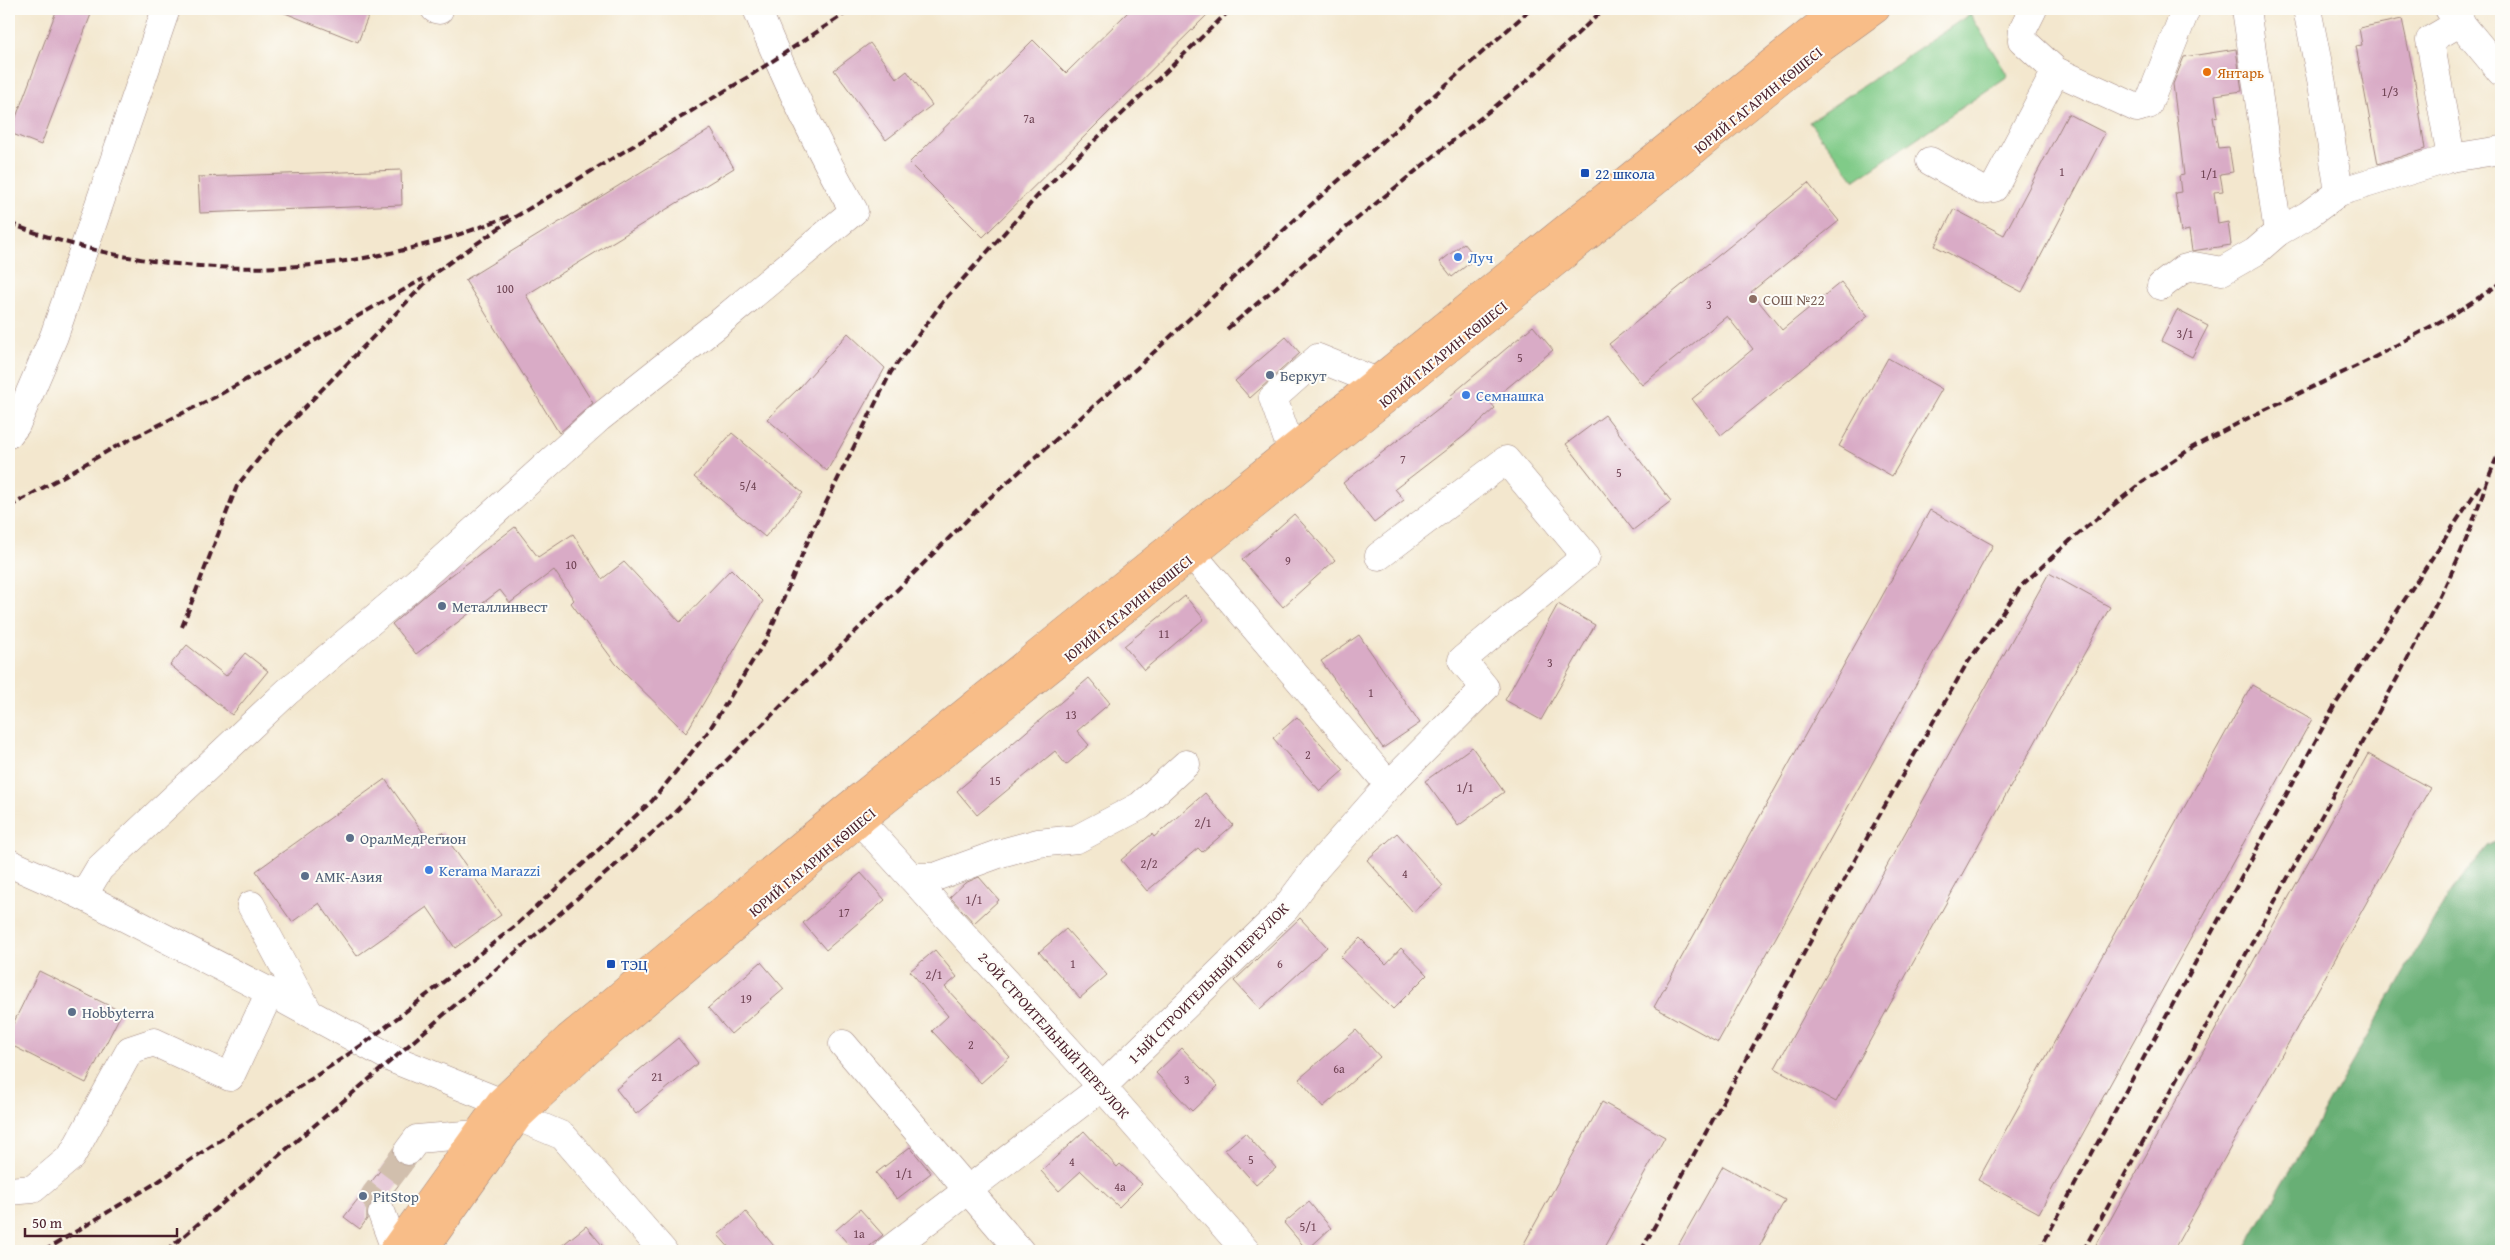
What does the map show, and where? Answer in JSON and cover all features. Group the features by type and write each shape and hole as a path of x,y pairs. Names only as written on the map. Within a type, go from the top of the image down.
{"main road":[{"name":"ЮРИЙ ГАГАРИН КӨШЕСІ","path":"394,1250 476,1134 587,1052 1186,547 1290,449 1838,9"},
{"name":"ЮРИЙ ГАГАРИН КӨШЕСІ","path":"423,1251 509,1109 568,1038 847,807 1186,547 1800,66 1876,9"}],"street":[{"path":"9,434 16,425 54,336 166,9"},
{"path":"83,896 99,869 287,692 408,590 599,418 718,324 854,211 826,163 777,58 757,9"},
{"path":"2033,9 2023,29 2022,40 2056,71 2137,108 2148,105 2186,9"},
{"path":"2246,9 2278,232"},
{"path":"2307,9 2322,84 2339,192"},
{"path":"2451,158 2430,40 2455,16 2501,72"},
{"path":"1930,161 1982,190 1994,188 2056,71"},
{"path":"2162,286 2183,268 2194,266 2222,271 2255,252 2278,232 2308,215 2339,192 2451,158 2501,150"},
{"path":"1290,449 1273,398 1318,358 1375,381"},
{"name":"1-ЫЙ СТРОИТЕЛЬНЫЙ ПЕРЕУЛОК","path":"888,1251 1102,1087 1285,909 1315,869 1389,785 1485,688 1462,660 1586,556 1506,460 1379,556"},
{"path":"1186,547 1389,785"},
{"path":"911,877 935,877 1001,853 1038,843 1077,839 1140,806 1186,764"},
{"name":"2-ОЙ СТРОИТЕЛЬНЫЙ ПЕРЕУЛОК","path":"860,821 1102,1087 1246,1251"},
{"path":"9,863 83,896 308,1011 393,1059 509,1109 563,1136 663,1251"},
{"path":"251,905 308,1011"},
{"path":"9,1191 33,1189 71,1157 130,1050 154,1042 230,1077 270,992"},
{"path":"843,1044 966,1191 1020,1251"},
{"path":"408,1150 417,1139 476,1134"},
{"path":"382,1214 394,1250"}],"green space":[{"path":"1970,14 2008,76 1855,180 1809,122"},
{"path":"2501,839 2501,1237 2495,1251 2244,1251 2449,894 2488,846"}],"building":[{"path":"57,9 93,9 41,145 10,133"},
{"path":"275,9 371,9 358,42"},
{"path":"1131,9 1213,9 983,237 909,163 1033,40 1066,73"},
{"path":"2402,19 2414,75 2425,149 2378,164 2356,46 2362,45 2359,28"},
{"path":"870,43 897,79 907,71 932,105 886,140 834,70"},
{"path":"2236,49 2242,91 2215,95 2218,116 2213,117 2218,148 2229,147 2233,172 2220,174 2223,191 2214,192 2218,224 2228,222 2231,245 2192,251 2189,230 2181,232 2175,193 2181,192 2179,176 2184,175 2173,84 2184,57"},
{"path":"2068,114 2105,133 2022,292 1935,246 1954,209 2004,235"},
{"path":"711,129 734,168 526,295 593,403 559,433 465,280"},
{"path":"401,170 402,205 200,213 198,177"},
{"path":"1808,183 1839,221 1751,292 1782,330 1841,282 1868,316 1721,435 1692,399 1753,349 1727,316 1642,385 1609,344"},
{"path":"1464,243 1476,258 1452,277 1440,262"},
{"path":"2177,310 2208,326 2192,357 2161,341"},
{"path":"1533,326 1553,350 1490,402 1495,408 1464,436 1395,489 1404,500 1374,523 1343,483 1452,398 1450,396"},
{"path":"848,333 885,368 827,471 767,419 800,387"},
{"path":"1286,337 1300,353 1250,398 1235,381"},
{"path":"1888,358 1942,389 1892,476 1839,446"},
{"path":"1605,415 1671,501 1633,530 1566,444"},
{"path":"732,433 803,493 765,537 694,477"},
{"path":"1930,510 1993,545 1718,1042 1654,1007"},
{"path":"1294,514 1335,560 1283,607 1242,560"},
{"path":"515,527 538,557 573,534 602,579 624,562 680,622 731,569 763,601 686,733 616,664 571,603 574,600 554,570 510,603 500,590 416,654 392,624 428,593"},
{"path":"2049,573 2110,607 1836,1102 1775,1068"},
{"path":"1185,596 1204,619 1144,670 1124,646"},
{"path":"1558,604 1595,625 1541,720 1505,700"},
{"path":"1359,635 1420,723 1383,748 1321,661"},
{"path":"187,645 226,676 245,653 268,671 232,715 170,665"},
{"path":"1089,678 1110,703 1077,731 1089,745 1066,765 1055,751 977,815 957,791"},
{"path":"2252,685 2312,719 2039,1213 1978,1180"},
{"path":"1297,717 1344,770 1320,791 1273,738"},
{"path":"1472,747 1504,792 1458,826 1425,781"},
{"path":"2368,754 2430,788 2173,1251 2093,1251"},
{"path":"385,779 429,841 442,832 501,915 455,948 427,907 357,956 319,903 292,922 256,871"},
{"path":"1205,793 1233,825 1202,852 1198,848 1147,891 1121,860 1152,834 1154,837"},
{"path":"1397,833 1443,886 1413,912 1367,860"},
{"path":"861,873 885,900 826,950 803,923"},
{"path":"979,877 999,900 974,923 950,897 965,883"},
{"path":"1300,918 1327,947 1260,1009 1234,981"},
{"path":"1066,929 1107,975 1080,998 1039,952"},
{"path":"1360,938 1386,964 1401,948 1427,975 1393,1009 1340,957"},
{"path":"935,950 957,977 945,987 1010,1057 981,1083 932,1031 948,1016 910,971"},
{"path":"761,962 784,989 731,1034 708,1008"},
{"path":"39,971 122,1012 86,1083 9,1044 9,1032"},
{"path":"1356,1030 1380,1057 1323,1107 1299,1079"},
{"path":"678,1038 698,1063 636,1114 616,1089"},
{"path":"1182,1048 1218,1086 1192,1111 1156,1073"},
{"path":"1602,1102 1665,1137 1602,1251 1520,1251"},
{"path":"1084,1131 1117,1167 1120,1164 1142,1184 1119,1207 1081,1171 1059,1191 1041,1171"},
{"path":"1245,1133 1276,1168 1256,1185 1225,1150"},
{"path":"910,1147 931,1173 897,1199 876,1173"},
{"path":"393,1154 399,1164 407,1167 414,1165 387,1200 377,1199 370,1204 367,1211 367,1219 360,1229 344,1217"},
{"path":"1723,1166 1785,1200 1757,1251 1675,1251"},
{"path":"1309,1202 1331,1228 1307,1250 1284,1223"},
{"path":"860,1209 883,1235 864,1251 854,1251 836,1230"},
{"path":"746,1212 778,1251 732,1251 718,1235"},
{"path":"586,1226 607,1251 555,1251"}],"tunnel":[{"path":"382,1214 375,1195 408,1151"}],"railway":[{"path":"182,627 237,486 276,437 436,272 515,217 748,77 852,9"},
{"path":"44,1251 159,1181 365,1043 514,927 652,801 708,732 767,638 813,529 891,372 945,299 1041,192 1231,9"},
{"path":"166,1251 393,1059 667,820 985,502 1137,368 1302,213 1531,9"},
{"path":"1227,329 1342,231 1530,78 1604,9"},
{"path":"9,223 70,243 133,258 196,266 261,268 325,264 388,253 451,237 511,215"},
{"path":"9,507 115,447 219,395 423,279"},
{"path":"1641,1251 1879,816 1966,665 2021,586 2073,538 2142,482 2193,447 2252,416 2371,359 2452,315 2501,283"},
{"path":"2083,1251 2427,622 2461,553 2487,481 2501,449"},
{"path":"2039,1251 2335,705 2481,484"}],"place":[{"name":"Янтарь","path":"2207,72"},
{"name":"22 школа","path":"1585,173"},
{"name":"Луч","path":"1458,257"},
{"name":"СОШ №22","path":"1753,299"},
{"name":"Беркут","path":"1270,375"},
{"name":"Семнашка","path":"1466,395"},
{"name":"Металлинвест","path":"442,606"},
{"name":"ОралМедРегион","path":"350,838"},
{"name":"Kerama Marazzi","path":"429,870"},
{"name":"АМК-Азия","path":"305,876"},
{"name":"ТЭЦ","path":"611,964"},
{"name":"Hobbyterra","path":"72,1012"},
{"name":"PitStop","path":"363,1196"}]}
